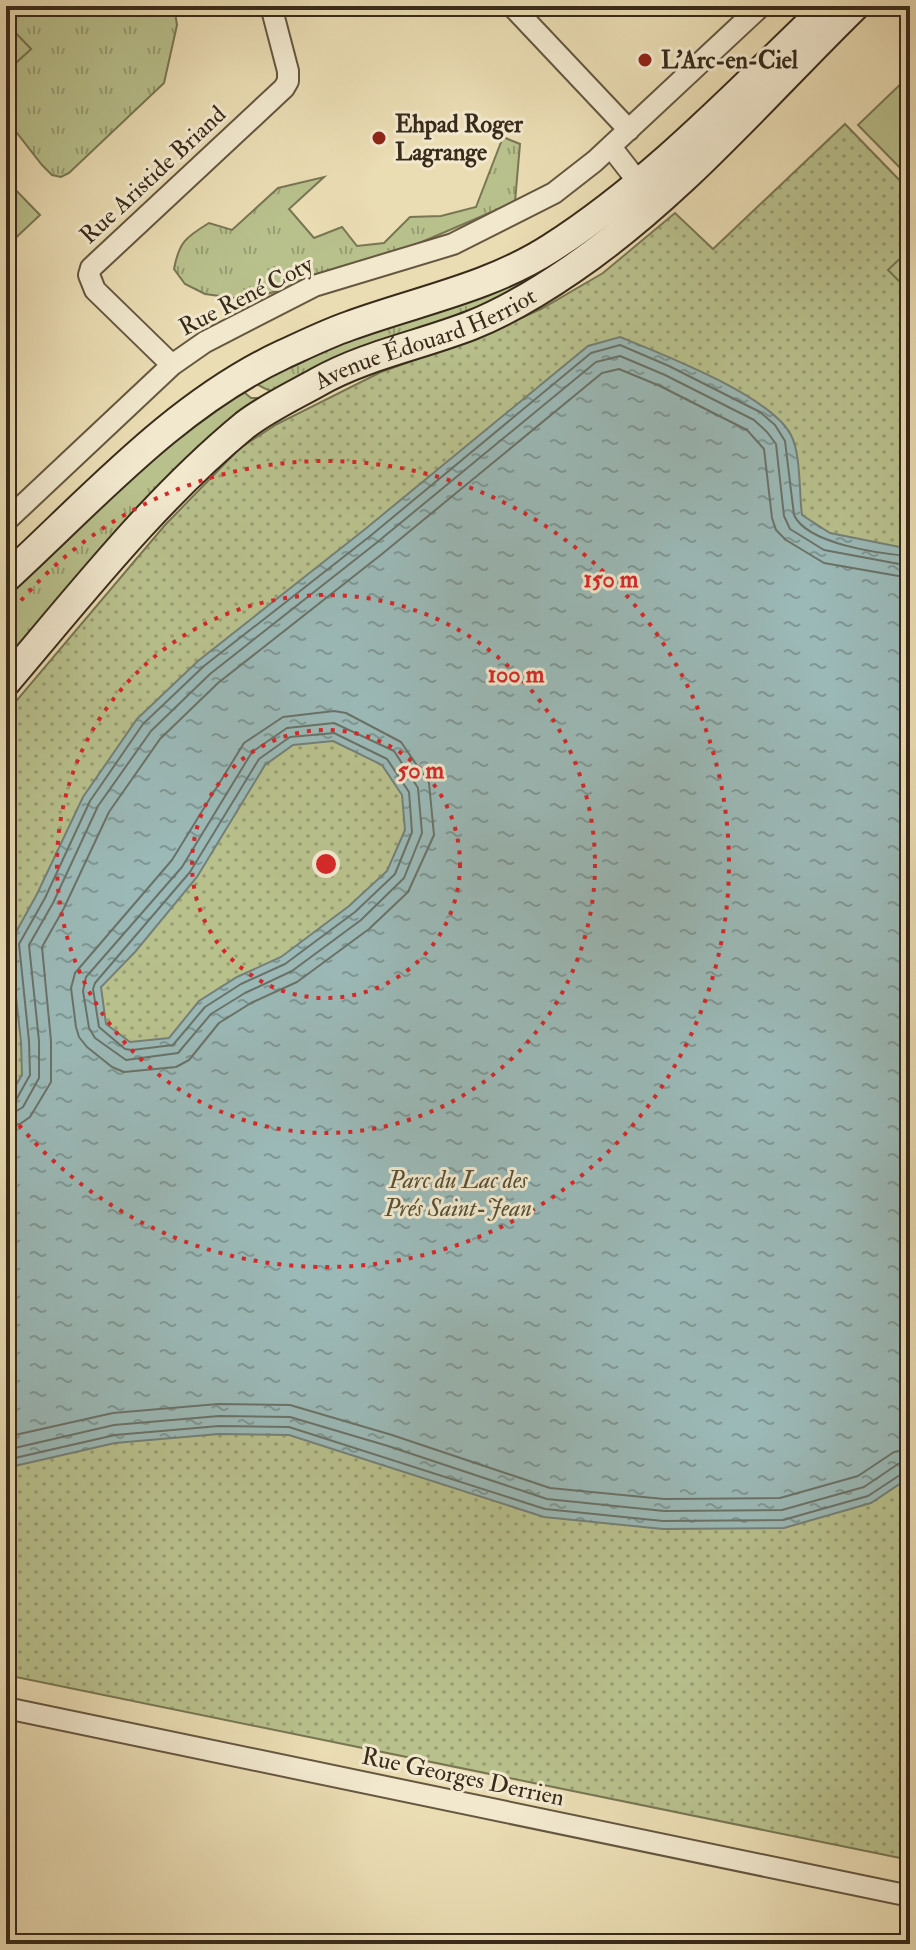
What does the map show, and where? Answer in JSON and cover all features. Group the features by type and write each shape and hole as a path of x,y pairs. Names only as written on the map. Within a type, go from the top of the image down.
{"main road":[{"name":"Avenue Édouard Herriot","path":"6,578 160,435 241,379 280,356 348,327 485,283 549,249 639,183 828,6"},
{"name":"Avenue Édouard Herriot","path":"6,682 178,488 247,424 321,380 359,363 471,326 509,309 580,263 623,233 686,178 855,6"}],"street":[{"name":"Rue Aristide Briand","path":"172,365 95,290 89,275 91,268 284,88 288,71 271,6"},
{"path":"512,6 629,130"},
{"name":"Rue René Coty","path":"6,521 172,365 205,342 314,286 453,244 554,193 611,147 761,6"},
{"path":"611,147 639,183"},
{"name":"Rue Georges Derrien","path":"6,1708 910,1896"}],"green space":[{"path":"22,6 174,6 177,25 164,83 69,173 61,177 52,175 42,165 6,119 6,72 31,49 6,23"},
{"path":"6,23 31,49 6,72"},
{"path":"910,75 910,178 858,125"},
{"name":"Parc du Lac des Prés Saint-Jean","path":"845,124 910,191 910,1860 6,1675 6,713 165,525 240,448 277,424 381,372 473,339 541,309 603,273 675,213 713,249"},
{"path":"503,137 520,144 515,202 403,250 249,300 205,294 185,284 174,269 178,252 185,241 209,223 232,230 278,188 324,177 289,209 314,238 342,227 357,246 384,243 410,217 441,216 476,207"},
{"path":"6,180 40,215 6,247"},
{"path":"572,248 511,299 282,398 253,381 281,361"},
{"path":"910,249 910,292 888,270"},
{"path":"239,388 251,398 264,398 6,661 6,594 165,445"}],"water":[{"name":"Parc du Lac des Prés Saint-Jean","path":"620,337 739,391 780,420 791,435 798,463 802,515 830,533 910,549 910,1477 871,1503 784,1528 663,1529 544,1517 289,1435 219,1434 115,1443 6,1468 6,1101 22,1075 10,943 83,797 137,719 198,661 588,346","holes":["333,741 382,765 402,795 405,830 387,871 349,906 281,957 237,977 199,1001 169,1038 130,1042 106,1024 101,987 135,952 197,877 265,765 293,745"]}],"place":[{"name":"L'Arc-en-Ciel","path":"645,60"},
{"name":"Ehpad Roger Lagrange","path":"379,138"}]}
